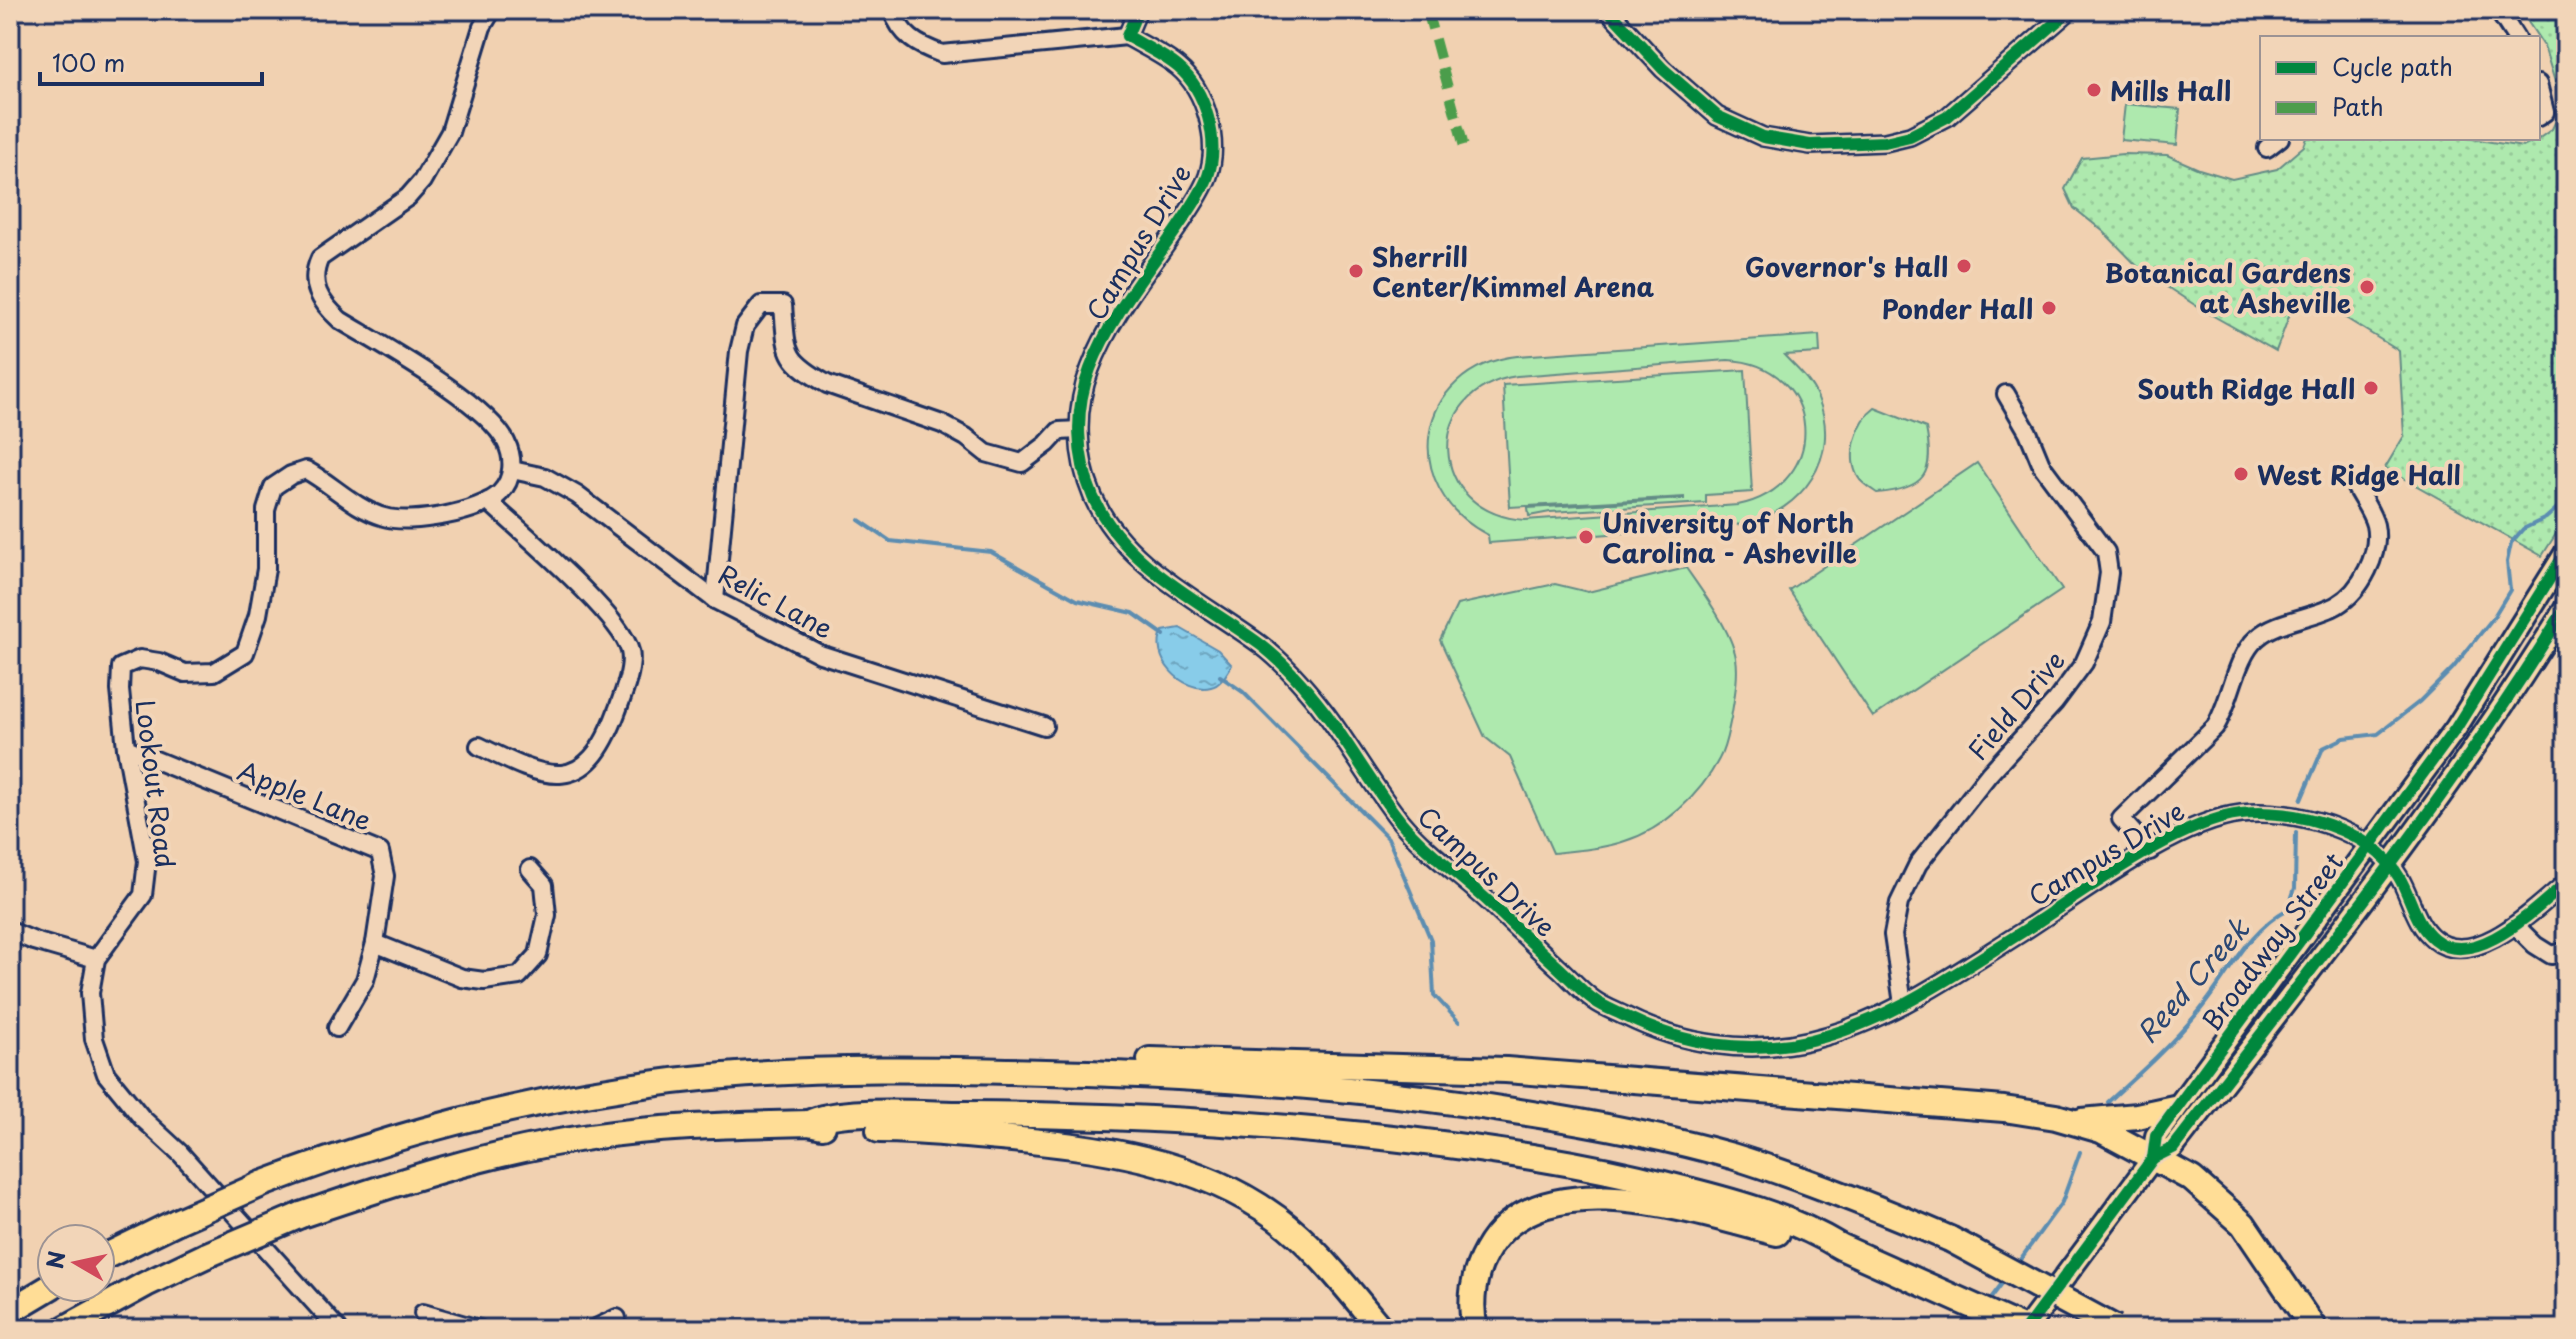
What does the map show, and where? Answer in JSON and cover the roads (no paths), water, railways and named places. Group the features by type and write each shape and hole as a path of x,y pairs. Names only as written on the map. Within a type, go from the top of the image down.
{"highway":[{"path":"906,1070 933,1057 1360,1064 1506,1070 2004,1109 2076,1122 2126,1142 2192,1179 2243,1224 2314,1329"},
{"path":"116,1251 178,1221 320,1161 507,1108 727,1076 906,1070 1043,1072 1243,1080 1467,1104 1586,1122 1731,1156 1849,1196 1950,1239 2116,1328"},
{"path":"2076,1122 2137,1116 2174,1108"},
{"path":"809,1123 821,1115 834,1114 1027,1114 1155,1118 1462,1146 1577,1165 1719,1198 1816,1232 1841,1247 2025,1329"},
{"path":"64,1329 207,1255 301,1215 417,1177 516,1151 587,1137 679,1127 809,1123 836,1129 911,1130 1053,1143 1118,1152 1180,1168 1230,1190 1280,1221 1325,1264 1381,1329"},
{"path":"1475,1329 1472,1317 1474,1281 1492,1241 1505,1227 1522,1216 1570,1199 1600,1197 1659,1205 1809,1244 1841,1247"},
{"path":"10,1311 36,1296"}],"main road":[{"name":"Broadway Street","path":"2153,1158 2156,1136 2174,1108 2456,728 2566,552"},
{"name":"Broadway Street","path":"2025,1329 2153,1158 2173,1148 2315,965 2453,778 2566,607"}],"street":[{"path":"479,746 536,773 558,774 580,768 596,754 613,724 627,686 630,652 610,615 488,501 499,494 512,470 511,455 505,440 482,413 340,320 326,307 314,283 320,258 408,197 435,162 450,132 482,27 492,10"},
{"path":"892,10 902,32 924,47 942,54 1127,36 1138,10"},
{"path":"1608,10 1663,69 1717,116 1763,137 1810,145 1885,142 1910,136 1935,124 2070,10"},
{"path":"2498,10 2515,36"},
{"name":"Campus Drive","path":"1127,36 1177,66 1199,89 1212,129 1209,174 1185,217 1114,322 1092,364 1082,394 1079,430 1082,462 1091,493 1102,515 1120,539 1143,561 1267,649 1307,688 1405,827 1594,1001 1645,1026 1701,1044 1744,1048 1806,1042 1851,1029 1903,1004 2150,851 2210,820 2263,812 2298,815 2371,846 2400,878 2418,920 2438,943 2472,947 2516,926"},
{"path":"2540,92 2545,112 2540,116"},
{"path":"715,600 739,351 745,326 761,305 783,305 784,337 792,360 810,374 827,384 942,424 986,453 1022,463 1059,431 1079,430"},
{"name":"Field Drive","path":"1903,1004 1893,935 1899,903 1918,864 1989,774 2055,702 2084,663 2102,622 2109,573 2106,552 2042,466 2028,432 2006,394"},
{"name":"Lookout Road","path":"338,1329 180,1153 142,1118 106,1074 94,1039 90,993 96,959 143,895 147,861 126,748 120,690 121,667 140,659 159,662 185,673 214,672 245,653 258,615 266,569 266,510 273,487 306,470 361,507 386,518 425,519 470,509 488,501"},
{"name":"Relic Lane","path":"512,470 545,477 577,495 715,600 820,654 1044,726"},
{"path":"2150,851 2121,819 2215,727 2225,711 2245,653 2257,637 2338,605 2355,589 2369,568 2376,540 2375,523 2355,486"},
{"name":"Apple Lane","path":"126,748 380,852 385,876 375,943"},
{"path":"337,1028 365,980 375,943 462,978 484,981 519,976 538,955 547,915 544,885 530,869"},
{"path":"2566,883 2516,926 2535,945 2551,955 2566,951"},
{"path":"10,931 96,959"},
{"path":"423,1313 479,1329"},
{"path":"594,1329 617,1318"}],"water":[{"path":"1180,628 1218,650 1232,665 1218,684 1200,688 1190,685 1164,662 1160,652 1163,631"}],"waterway":[{"name":"Reed Creek","path":"2301,800 2323,748 2344,738 2378,734 2419,702 2453,668 2493,618 2510,590 2507,562 2511,543 2523,529 2546,518 2566,500"},
{"path":"859,520 890,541 991,552 1077,600 1133,613 1164,635"},
{"path":"1220,676 1243,692 1388,838 1431,940 1434,995 1459,1022"},
{"name":"Reed Creek","path":"2108,1102 2189,1023 2261,929 2288,909 2295,888 2296,832"},
{"name":"Reed Creek","path":"2017,1264 2062,1202 2080,1152"},
{"name":"Reed Creek","path":"1988,1302 2007,1277"},
{"name":"Reed Creek","path":"1968,1329 1976,1319"}],"place":[{"name":"Mills Hall","path":"2094,90"},
{"name":"Governor's Hall","path":"1964,266"},
{"name":"Sherrill Center/Kimmel Arena","path":"1356,271"},
{"name":"Botanical Gardens at Asheville","path":"2367,287"},
{"name":"Ponder Hall","path":"2049,308"},
{"name":"South Ridge Hall","path":"2371,388"},
{"name":"West Ridge Hall","path":"2241,474"},
{"name":"University of North Carolina - Asheville","path":"1586,537"}]}
